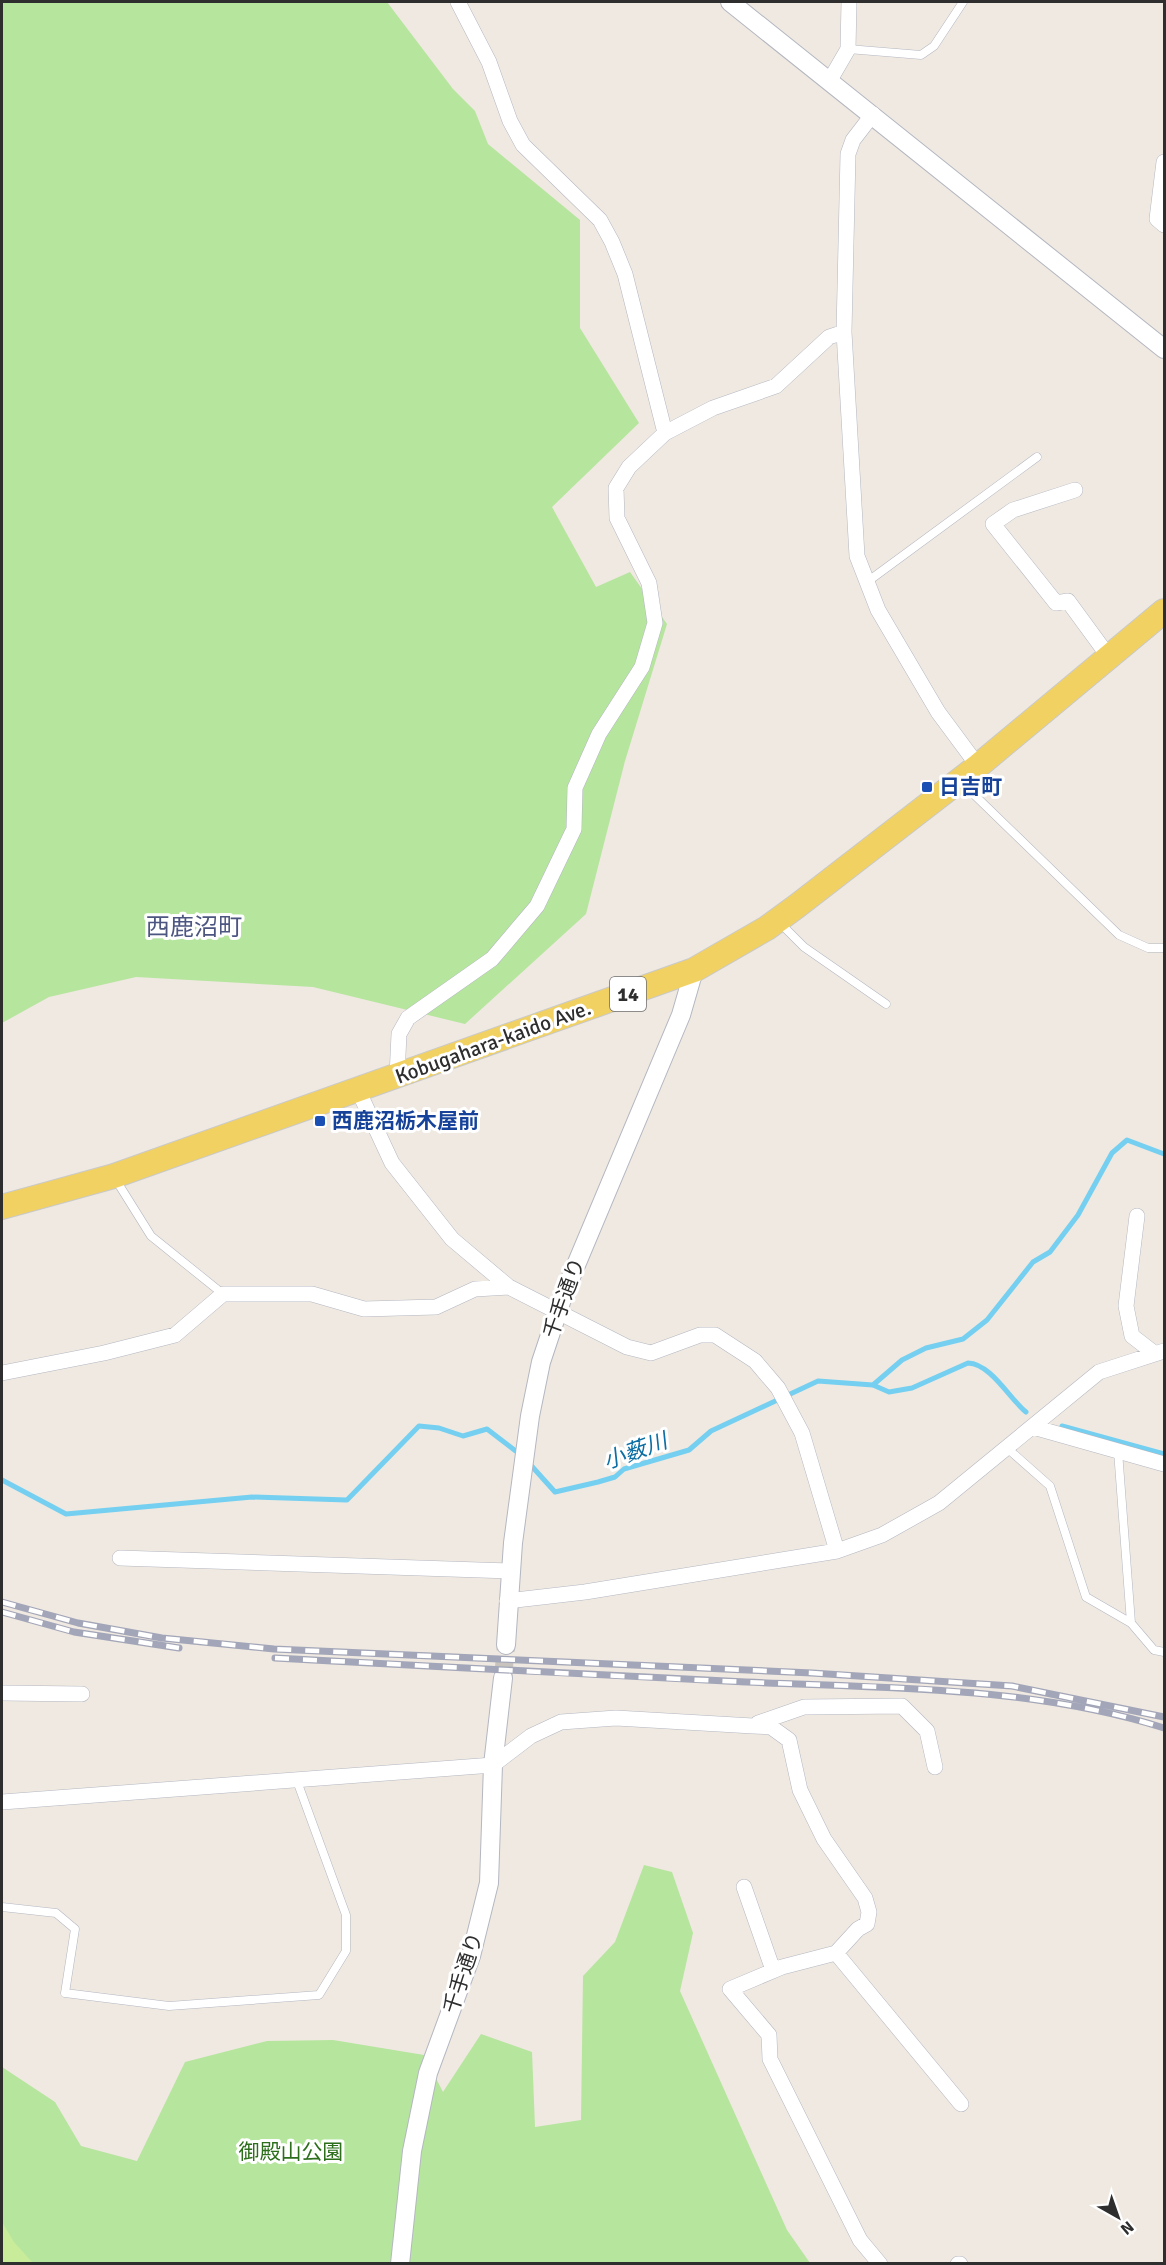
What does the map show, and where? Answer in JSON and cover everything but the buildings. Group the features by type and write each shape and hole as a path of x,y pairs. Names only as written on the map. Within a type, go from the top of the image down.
{"main road":[{"name":"Kobugahara-kaido Ave.","path":"2,1207 114,1176 694,970 777,921 969,773 1164,611"}],"street":[{"path":"458,2 489,62 510,121 522,145 600,220 612,242 625,274 665,433"},
{"path":"730,2 873,114 1164,349"},
{"path":"830,80 848,49 849,2"},
{"path":"873,114 853,140 848,154 844,332 857,556 878,610 938,712 969,773"},
{"path":"1164,162 1157,219 1164,225"},
{"path":"397,1076 399,1034 408,1017 492,959 537,906 574,829 575,788 599,734 642,667 655,623 649,583 617,518 616,488 629,467 665,433 713,408 776,386 829,338 844,332"},
{"path":"1075,490 1013,510 993,524 1056,603 1068,601 1109,657"},
{"name":"千手通り","path":"506,1645 507,1601 530,1416 541,1362 566,1287 681,1015 694,970"},
{"path":"358,1090 392,1163 452,1239 509,1287 558,1314 627,1347 651,1353 700,1335 715,1335 755,1361 778,1388 802,1433 837,1551"},
{"path":"1137,1216 1126,1306 1131,1336 1159,1352"},
{"path":"2,1373 104,1353 175,1335 223,1294 312,1294 364,1309 424,1308 436,1307 475,1289 509,1287"},
{"path":"507,1601 585,1592 837,1551 882,1535 939,1503 1099,1372 1159,1352"},
{"path":"1033,1427 1164,1464"},
{"path":"120,1558 511,1571"},
{"name":"千手通り","path":"400,2264 412,2151 428,2073 471,1956 489,1883 493,1765 503,1678"},
{"path":"2,1693 82,1694"},
{"path":"749,1725 804,1707 902,1706 927,1731 935,1767"},
{"path":"2,1802 493,1765 531,1736 561,1722 616,1718 771,1727 789,1740 800,1790 824,1839 865,1898 869,1912 867,1924 858,1929 836,1953 773,1970 730,1989 769,2035 770,2059 860,2240 880,2264"},
{"path":"744,1887 773,1970"},
{"path":"836,1953 961,2104"}],"lane":[{"path":"848,49 921,55 934,46 963,2"},
{"path":"867,582 1037,457"},
{"path":"969,773 1119,935 1148,948 1164,948"},
{"path":"777,921 804,947 886,1004"},
{"path":"114,1176 151,1236 223,1294"},
{"path":"1007,1448 1050,1486 1086,1597 1131,1623 1154,1650 1164,1652"},
{"path":"1118,1450 1131,1623"},
{"path":"2,1907 56,1913 75,1929 65,1993 169,2006 319,1995 346,1951 346,1915 297,1781"}],"green space":[{"path":"2,2 387,2 453,89 475,111 488,144 580,220 580,328 639,423 552,507 596,587 630,572 667,624 625,761 586,914 465,1024 313,987 136,977 49,997 2,1023"},
{"name":"御殿山公園","path":"644,1865 672,1872 693,1933 680,1991 787,2230 810,2263 2,2263 2,2067 55,2102 81,2146 137,2161 185,2062 267,2041 333,2040 424,2055 443,2092 481,2034 532,2052 535,2127 581,2120 583,1976 615,1942"},
{"path":"2,2222 14,2242 33,2263 2,2263"}],"waterway":[{"path":"873,1385 902,1360 926,1348 963,1339 987,1320 1033,1262 1050,1252 1078,1215 1112,1153 1127,1140 1164,1154"},
{"name":"小薮川","path":"528,1462 555,1492 615,1477 624,1469 689,1450 711,1431 818,1381 873,1385 889,1392 912,1388 968,1363 992,1375 1026,1412"},
{"path":"2,1480 66,1514 252,1497 347,1500 419,1426 439,1428 463,1436 487,1429 521,1455"},
{"path":"1062,1426 1164,1454"}],"tunnel":[{"path":"503,1678 506,1645"}],"railway":[{"path":"2,1602 78,1623 162,1638 274,1649 812,1673 1012,1686 1164,1717"},
{"path":"2,1612 74,1632 179,1648"},
{"path":"275,1658 957,1691 1062,1704 1114,1714 1164,1728"}],"place":[{"name":"日吉町","path":"927,787"},
{"name":"西鹿沼栃木屋前","path":"320,1121"}],"district":[{"name":"西鹿沼町","path":"194,927"}]}
